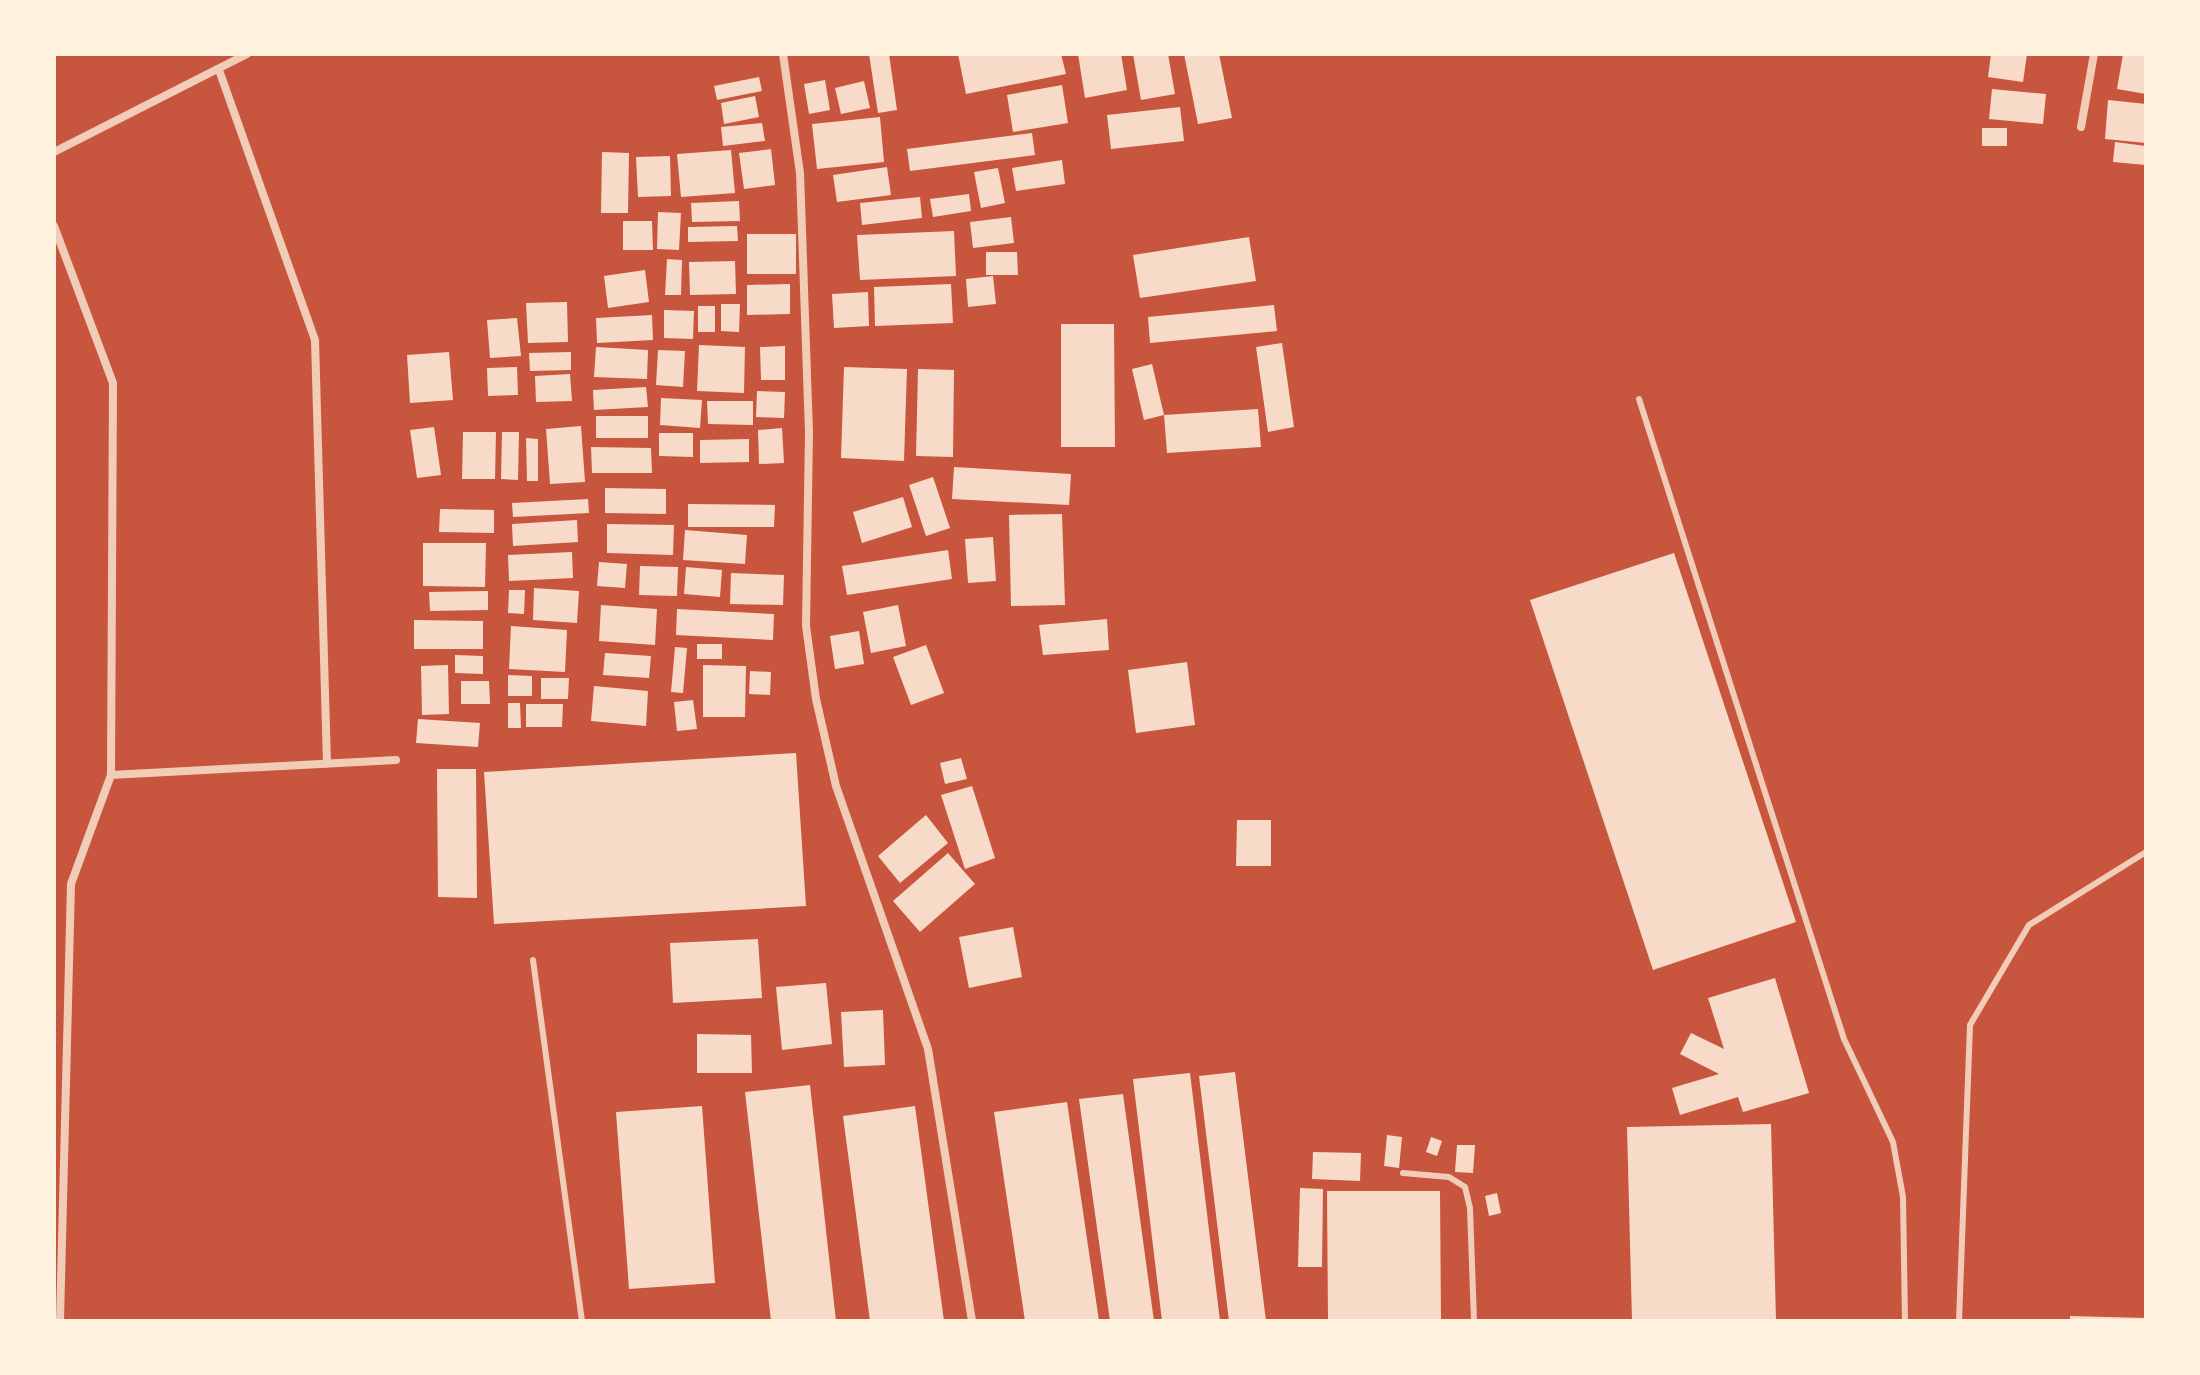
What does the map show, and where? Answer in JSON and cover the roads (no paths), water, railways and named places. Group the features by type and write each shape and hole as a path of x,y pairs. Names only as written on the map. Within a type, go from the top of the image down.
{"street":[{"path":"54,152 247,54"},
{"path":"783,54 800,173 809,432 806,626 816,699 836,786 928,1049 972,1321"},
{"path":"2081,127 2094,54"},
{"path":"219,70 315,340 327,764"},
{"path":"54,226 113,383 111,775 71,884 60,1321"},
{"path":"111,775 396,760"}],"lane":[{"path":"1639,399 1844,1039 1893,1142 1903,1197 1905,1321"},
{"path":"1959,1321 1970,1025 2029,925 2146,852"},
{"path":"533,960 582,1321"},
{"path":"1403,1173 1449,1177 1465,1187 1470,1208 1474,1321"}]}
